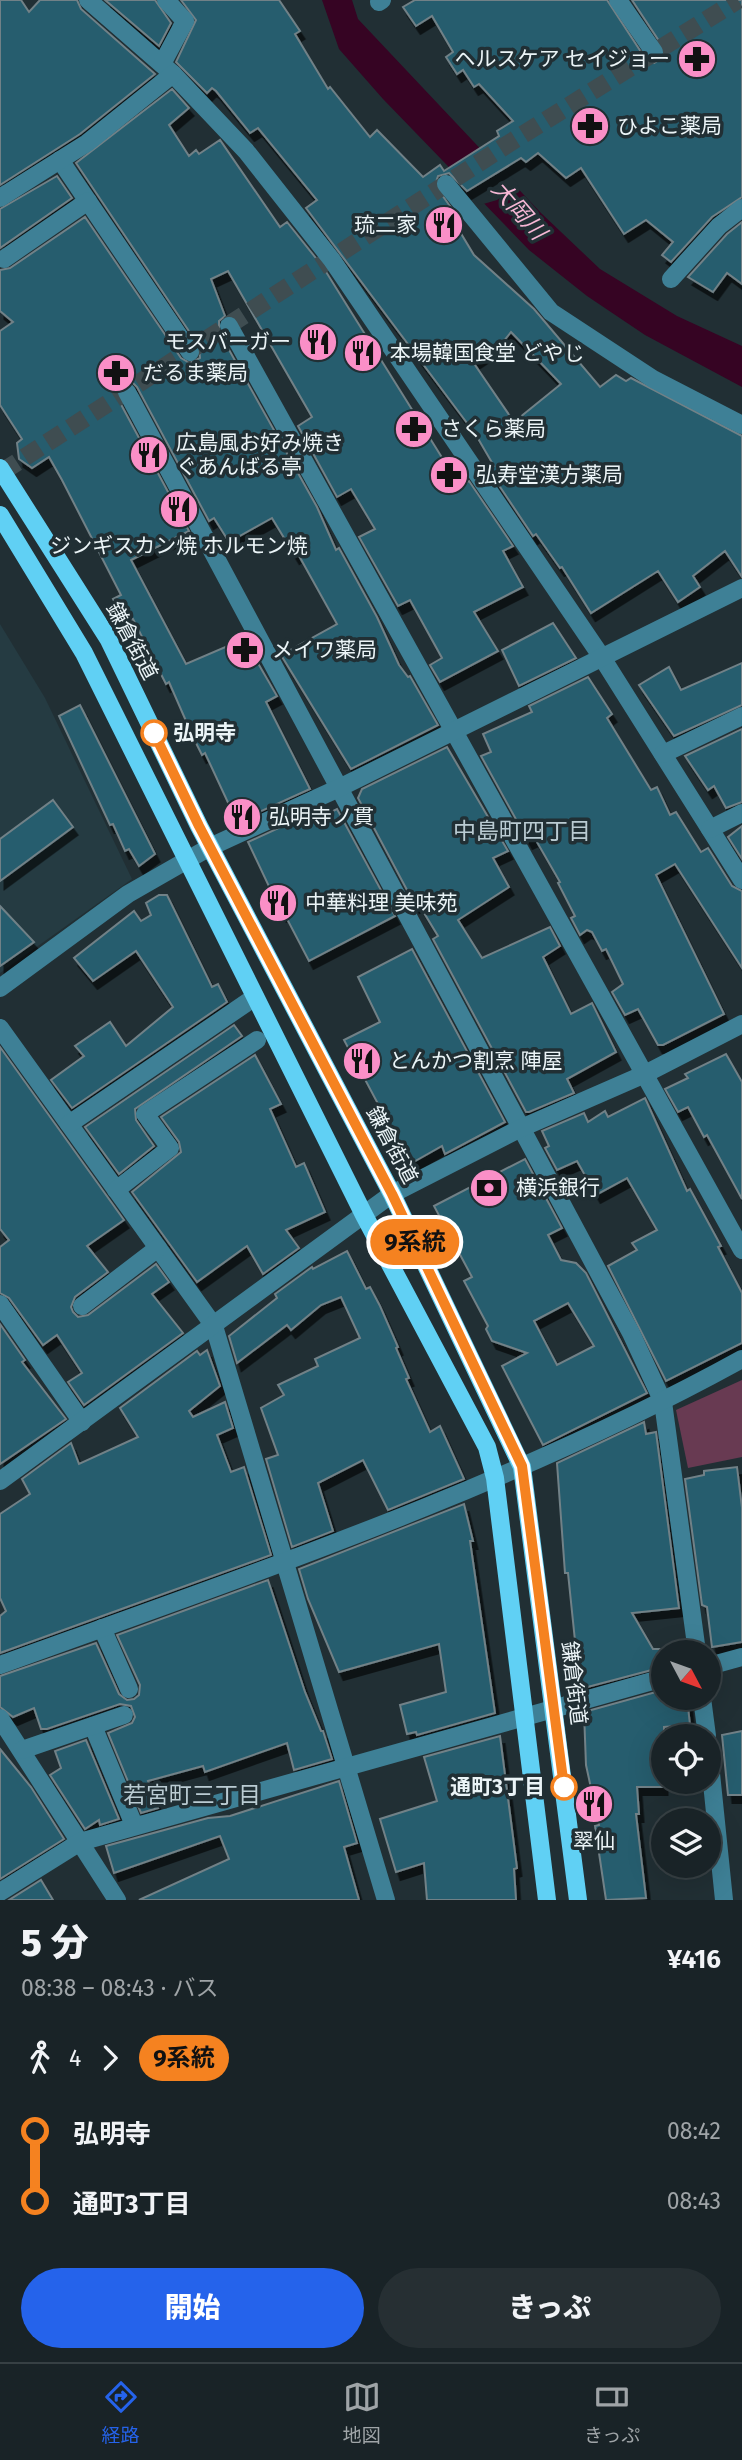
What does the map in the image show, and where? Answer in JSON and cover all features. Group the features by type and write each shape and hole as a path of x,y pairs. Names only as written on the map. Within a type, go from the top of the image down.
{"main road":[{"name":"鎌倉街道","path":"0,468 109,640 210,847 392,1194 522,1466 578,1900"},
{"path":"0,515 84,653 363,1214 487,1447 495,1478 547,1900"}],"street":[{"path":"88,0 167,69 246,151 331,260 601,656 742,880"},
{"path":"0,198 87,143 167,69 185,21 166,0"},
{"path":"618,0 654,52"},
{"path":"60,160 190,352"},
{"path":"446,184 551,312 653,380 742,425"},
{"path":"4,259 88,201"},
{"path":"671,279 719,226 742,208"},
{"path":"229,326 742,1250"},
{"path":"127,392 519,1129 631,1333 663,1402 695,1640"},
{"path":"0,988 128,894 210,847 339,788 742,588"},
{"path":"663,754 742,716"},
{"path":"710,829 742,813"},
{"path":"69,1124 255,997"},
{"path":"0,1481 392,1194 519,1129 645,1074 742,1024"},
{"path":"0,1028 214,1326 386,1900"},
{"path":"116,1190 170,1148 145,1114 257,1040"},
{"path":"82,1306 158,1248"},
{"path":"0,1304 82,1422"},
{"path":"0,1665 285,1562 495,1478 663,1402 742,1359"},
{"path":"102,1628 129,1689"},
{"path":"721,1663 742,1657"},
{"path":"0,1892 80,1842 651,1681"},
{"path":"22,1751 124,1715"},
{"path":"0,1718 117,1900"},
{"path":"93,1726 134,1825"},
{"path":"713,1794 724,1900"}],"shaded area":[{"path":"0,624 45,698 132,879 0,973"},
{"path":"742,1380 742,1457 688,1468 676,1410"}],"water":[{"name":"大岡川","path":"322,0 352,0 358,19 541,213 600,269 677,316 742,346 742,387 645,335 587,296 529,250 383,99 339,49"}],"pier":[{"path":"483,146 519,185 497,200 480,205 446,170"}],"building":[{"path":"0,0 21,0 29,12 40,0 77,0 81,9 155,74 80,134 0,185"},
{"path":"105,0 155,0 171,23 159,46"},
{"path":"181,0 279,0 300,31 295,34 328,89 330,87 370,137 377,130 423,177 440,165 444,171 499,136 497,131 513,121 479,84 474,87 463,70 457,74 446,57 453,52 432,16 416,26 403,7 415,0 607,0 645,58 654,63 664,57 665,50 632,0 742,0 742,197 712,217 671,262 662,255 673,242 646,220 624,234 581,168 566,178 538,153 526,162 521,158 467,191 449,173 438,176 435,185 452,209 448,212 474,255 534,309 600,387 616,375 626,381 631,378 742,436 742,577 725,551 693,576 700,587 678,602 658,571 591,613 562,567 560,568 536,534 533,536 488,469 494,466 476,435 306,208 317,200 258,128 250,133 216,91 212,88 207,93 176,62 196,20","holes":["511,332 561,384 514,422 473,362 503,342"]},
{"path":"172,89 189,108 169,125 189,156 196,150 199,154 220,140 280,227 287,222 323,267 446,464 461,486 469,481 513,546 503,551 523,587 474,612 498,651 440,682 430,665 442,658 410,600 398,606 359,537 375,529 351,489 337,497 298,426 312,417 228,271 211,279 225,316 219,321 219,332 317,507 336,550 339,548 377,617 399,665 408,677 410,676 438,725 351,769 281,655 337,624 298,554 295,556 272,518 229,542 214,518 209,521 137,387 132,382 122,382 117,387 117,397 189,531 131,560 186,664 244,639 277,696 266,702 310,789 237,822 205,753 202,755 193,737 169,682 166,684 133,619 125,622 113,599 121,595 49,457 32,468 19,459 17,443 22,439 0,405 0,331 13,322 0,311 0,270 10,268 85,217 181,358 190,363 200,358 199,346 76,163"},
{"path":"57,176 72,198 0,248 0,209"},
{"path":"742,222 742,284 727,273 713,292 688,277 727,234"},
{"path":"553,623 576,658 519,686 502,650"},
{"path":"742,663 742,705 674,736 639,685 669,667 681,690"},
{"path":"588,677 612,714 607,718 651,790 657,787 670,815 676,812 701,852 708,848 732,886 742,891 742,968 675,864 656,875 724,1014 663,1045 658,1045 638,1009 625,1015 612,992 623,984 606,949 602,951 592,932 587,930 580,935 571,918 575,916 558,883 560,882 534,838 528,841 481,756 491,752 483,734 532,712 529,706"},
{"path":"80,705 155,854 139,866 129,849 125,851 113,824 110,825 59,716"},
{"path":"742,729 742,802 726,808 714,786 708,790 685,756"},
{"path":"447,747 508,851 493,858 509,887 458,920 482,958 550,927 560,946 543,957 571,1014 592,1003 616,1052 567,1079 574,1093 529,1112 526,1112 433,939 438,936 418,903 415,905 358,798 362,789"},
{"path":"53,800 73,827 0,881 0,839"},
{"path":"320,809 323,816 337,809 395,916 309,961 284,913 282,914 248,842"},
{"path":"742,826 742,859 728,837"},
{"path":"159,895 167,895 212,987 218,984 227,1002 72,1108 51,1080 84,1056 75,1046 110,1022 126,1046 173,1007 136,951 93,981 74,958 134,911 141,921 151,915 146,903"},
{"path":"0,906 34,942 0,966"},
{"path":"412,949 505,1122 445,1154 442,1146 410,1164 344,1040 380,1022 358,977"},
{"path":"234,1025 242,1036 135,1109 136,1120 154,1146 119,1174 85,1127"},
{"path":"0,1047 124,1220 87,1246 108,1272 75,1297 71,1307 73,1312 78,1317 88,1315 156,1264 169,1282 152,1294 183,1333 84,1405 68,1382 82,1373 57,1335 43,1345 9,1298 0,1293 0,1247 9,1240 0,1229"},
{"path":"726,1054 742,1082 742,1199 707,1135 704,1137 688,1107 678,1112 665,1089 688,1078 685,1074"},
{"path":"255,1055 281,1104 270,1109 296,1167 304,1163 325,1212 286,1230 299,1248 263,1274 247,1246 197,1282 132,1192 181,1152 179,1142 161,1117"},
{"path":"645,1098 687,1191 690,1189 721,1246 718,1247 742,1293 742,1343 666,1381 608,1266 637,1250 632,1243 657,1230 627,1178 596,1195 577,1161 557,1170 545,1148 549,1146 542,1131 584,1113 588,1122 605,1111 608,1117"},
{"path":"525,1159 562,1228 548,1235 561,1260 576,1263 586,1273 647,1393 543,1445 502,1366 527,1353 492,1341 486,1329 488,1326 464,1281 472,1277 434,1206","holes":["568,1303 594,1346 557,1365 534,1321"]},
{"path":"347,1251 366,1289 370,1287 380,1306 398,1347 396,1348 409,1378 406,1379 430,1432 440,1426 464,1479 388,1510 363,1460 318,1483 333,1531 292,1547 266,1459 278,1455 261,1408 284,1395 278,1385 318,1366 315,1359 360,1338 341,1297 321,1305 291,1330 287,1325 237,1363 229,1336 277,1298 275,1294 312,1267 313,1269"},
{"path":"0,1324 25,1360 22,1362 66,1419 0,1464"},
{"path":"207,1350 220,1386 189,1411 193,1417 225,1402 233,1428 217,1435 231,1472 244,1467 271,1555 0,1653 0,1616 6,1611 0,1598 0,1514 30,1494 22,1479 71,1443 79,1464 138,1437 120,1408 197,1351 200,1355"},
{"path":"644,1422 646,1434 656,1432 679,1608 632,1613 651,1646 651,1670 580,1689 568,1573 565,1573 557,1463"},
{"path":"737,1467 742,1508 742,1642 721,1646 721,1640 711,1640 707,1607 702,1605 685,1479 704,1475 704,1471"},
{"path":"464,1504 473,1541 470,1541 495,1713 417,1735 416,1732 407,1734 400,1705 446,1692 439,1644 339,1672 308,1599 299,1569"},
{"path":"268,1580 305,1692 323,1731 332,1759 294,1770 287,1743 205,1772 203,1766 148,1781 158,1808 141,1813 108,1733 132,1723 135,1717 131,1706 120,1704 47,1729 41,1729 34,1708 13,1717 0,1707 0,1676 96,1643 119,1694 127,1700 134,1699 139,1695 140,1685 117,1635"},
{"path":"651,1693 651,1710 688,1710 690,1724 651,1724 651,1787 637,1787 639,1814 636,1814 646,1898 606,1900 595,1826 599,1825 586,1765 584,1712"},
{"path":"742,1731 742,1795 728,1795 722,1735"},
{"path":"500,1736 517,1868 514,1869 516,1900 427,1900 424,1863 396,1872 380,1819 437,1801 424,1757"},
{"path":"86,1740 119,1819 100,1825 99,1820 85,1829 50,1775 61,1768 55,1751"},
{"path":"0,1749 31,1787 64,1839 0,1879"},
{"path":"339,1781 357,1843 344,1847 359,1900 139,1900 229,1859 220,1836 114,1873 106,1846 208,1818 230,1816"},
{"path":"41,1880 53,1900 9,1900"}],"tunnel":[{"path":"2,472 508,144 738,0"}],"bus line":[{"name":"9系統","path":"154,733 199,826 392,1194 522,1466 564,1787"}],"place":[{"name":"ヘルスケア セイジョー","path":"697,59"},
{"name":"ひよこ薬局","path":"590,126"},
{"name":"琉二家","path":"444,225"},
{"name":"モスバーガー","path":"318,342"},
{"name":"本場韓国食堂 どやじ","path":"363,353"},
{"name":"だるま薬局","path":"116,373"},
{"name":"さくら薬局","path":"414,429"},
{"name":"広島風お好み焼き ぐあんばる亭","path":"149,455"},
{"name":"弘寿堂漢方薬局","path":"449,475"},
{"name":"ジンギスカン焼 ホルモン焼","path":"179,509"},
{"name":"メイワ薬局","path":"245,650"},
{"name":"弘明寺","path":"154,733"},
{"name":"弘明寺ノ貫","path":"242,817"},
{"name":"中華料理 美味苑","path":"278,903"},
{"name":"とんかつ割烹 陣屋","path":"362,1061"},
{"name":"横浜銀行","path":"489,1188"},
{"name":"通町3丁目","path":"564,1787"},
{"name":"翠仙","path":"594,1804"}],"district":[{"name":"中島町四丁目","path":"522,831"},
{"name":"若宮町三丁目","path":"192,1795"}]}
